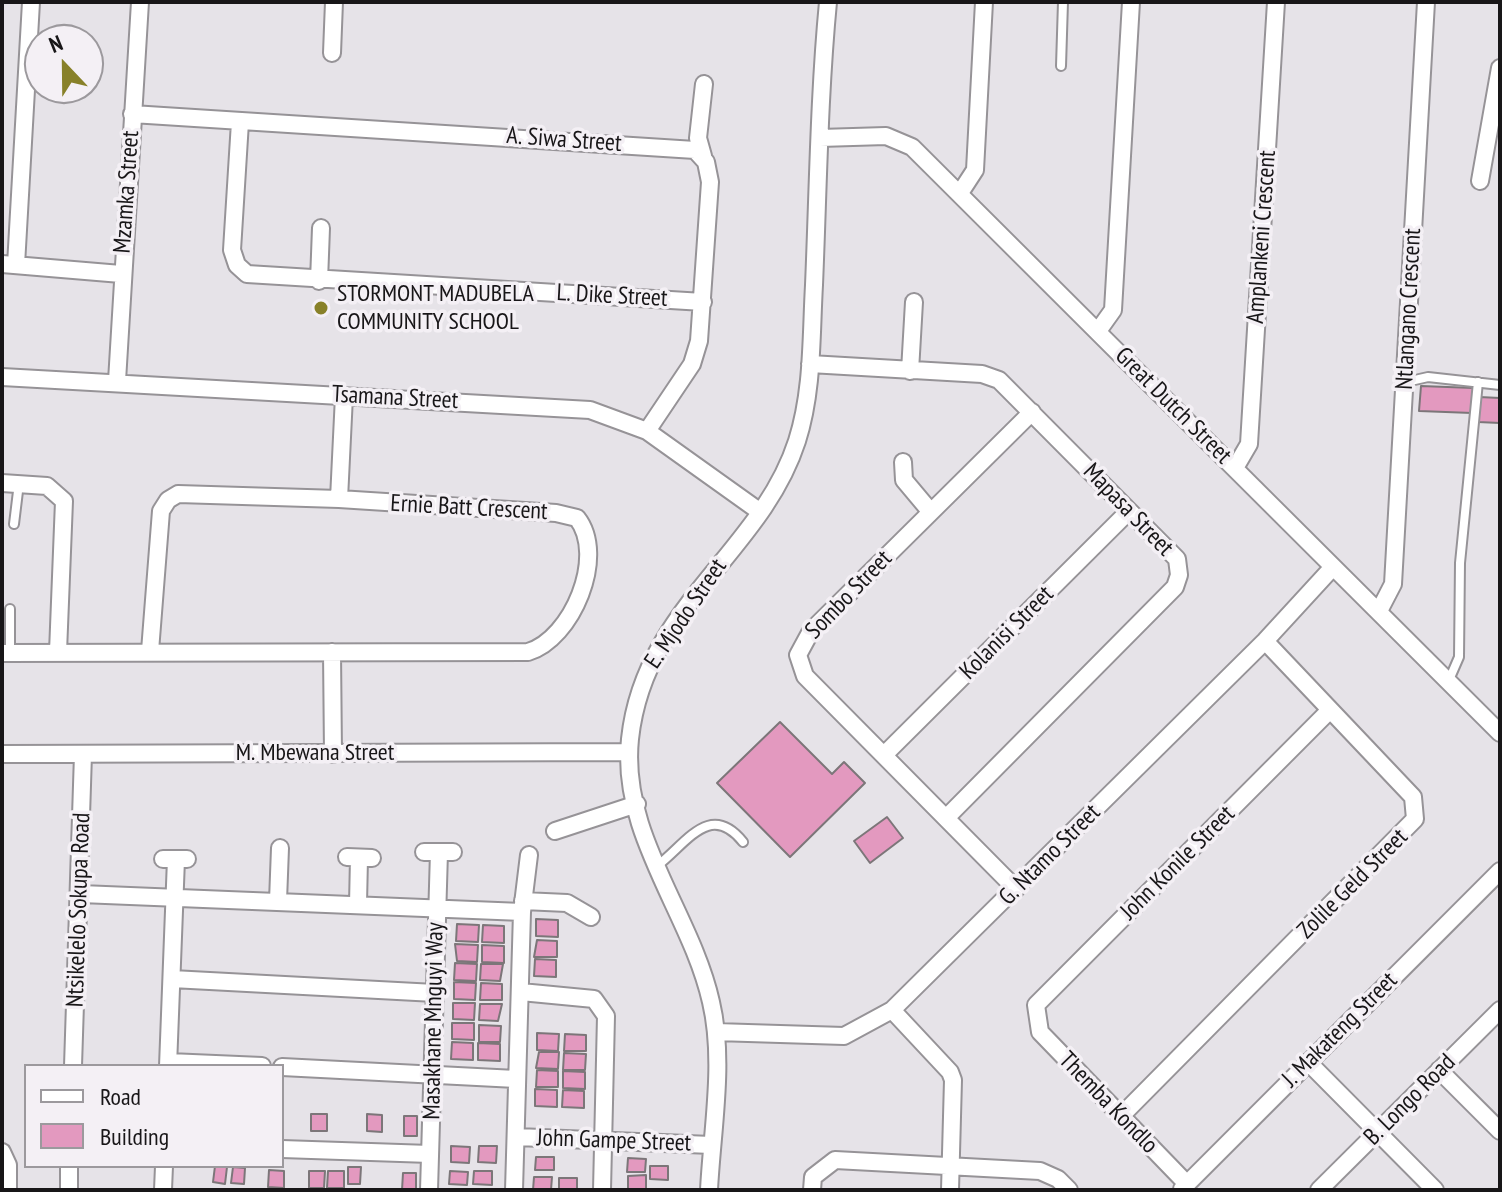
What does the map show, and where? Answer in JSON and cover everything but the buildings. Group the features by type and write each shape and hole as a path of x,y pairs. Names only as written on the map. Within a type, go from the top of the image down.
{"street":[{"path":"31,2 9,265 121,274"},
{"name":"Mzamka Street","path":"117,381 121,274 140,2"},
{"path":"332,53 334,2"},
{"name":"E. Mjodo Street","path":"709,1190 716,1032 712,1005 700,966 642,833 629,752 636,703 657,649 759,511 796,442 810,364 828,2"},
{"path":"960,193 975,170 984,2"},
{"path":"1098,331 1113,310 1131,2"},
{"name":"Amplankeni Crescent","path":"1235,468 1249,444 1276,2"},
{"name":"Ntlangano Crescent","path":"1379,611 1393,584 1426,2"},
{"path":"1480,181 1500,68"},
{"path":"647,431 692,364 699,341 710,182 698,138 704,84"},
{"name":"A. Siwa Street","path":"132,114 679,147 703,156"},
{"name":"L. Dike Street","path":"240,122 232,243 237,265 254,277 703,302"},
{"name":"Great Dutch Street","path":"820,138 895,138 912,147 1500,733"},
{"path":"319,281 321,228"},
{"path":"910,371 914,302"},
{"name":"Mapasa Street","path":"810,364 993,377 1004,383 1177,559 1179,575 1175,587 947,817"},
{"name":"Tsamana Street","path":"2,377 572,408 609,415 647,431 759,511"},
{"path":"339,499 344,396"},
{"name":"Sombo Street","path":"1016,889 805,676 798,663 799,647 811,631 1032,412"},
{"path":"903,462 904,480 930,511"},
{"path":"11,483 54,489 64,501 58,652"},
{"name":"Ernie Batt Crescent","path":"188,494 339,499 568,514 577,518 585,530 588,556 570,614 550,640 534,651 150,651 161,511 171,498 188,494"},
{"name":"Kolanisi Street","path":"885,754 1128,512"},
{"name":"G. Ntamo Street","path":"716,1032 844,1036 892,1010 1265,641 1333,567"},
{"name":"Zolile Geld Street","path":"1121,1116 1415,819 1413,797 1265,641"},
{"path":"6,653 150,651"},
{"path":"332,652 333,754"},
{"name":"John Konile Street","path":"1036,1018 1036,1005 1329,711"},
{"name":"M. Mbewana Street","path":"2,754 629,752"},
{"name":"Ntsikelelo Sokupa Road","path":"73,1064 81,894 83,754"},
{"path":"555,831 637,804"},
{"path":"278,901 279,848"},
{"name":"Masakhane Mnguyi Way","path":"429,1190 435,1073 439,852"},
{"path":"514,1190 527,854"},
{"path":"358,904 359,857"},
{"path":"168,1064 175,859"},
{"name":"J. Makateng Street","path":"1184,1187 1500,871"},
{"path":"81,894 358,904 437,910 567,903 591,917"},
{"path":"172,979 435,993"},
{"path":"521,992 594,999 606,1016 602,1190"},
{"path":"892,1010 950,1072 953,1080 950,1190"},
{"name":"B. Longo Road","path":"1319,1190 1500,1010"},
{"name":"Themba Kondlo","path":"1036,1018 1040,1032 1184,1187"},
{"path":"1308,1062 1379,1130 1435,1190"},
{"path":"284,1067 516,1079"},
{"path":"1439,1070 1500,1131"},
{"name":"John Gampe Street","path":"517,1137 711,1145"},
{"path":"284,1149 430,1154"},
{"path":"2,1152 8,1165 8,1190"},
{"path":"812,1190 813,1177 835,1160 1040,1171 1058,1179 1069,1190"},
{"path":"69,1168 69,1190"},
{"path":"163,1190 164,1168"}],"lane":[{"path":"1061,66 1063,2"},
{"path":"1405,382 1428,377 1500,385"},
{"path":"1449,680 1459,657 1460,563 1478,382"},
{"path":"11,483 14,524"},
{"path":"6,653 10,609"},
{"path":"656,866 701,828 714,823 727,825 743,842"}],"place":[{"name":"STORMONT MADUBELA COMMUNITY SCHOOL","path":"321,308"}]}
